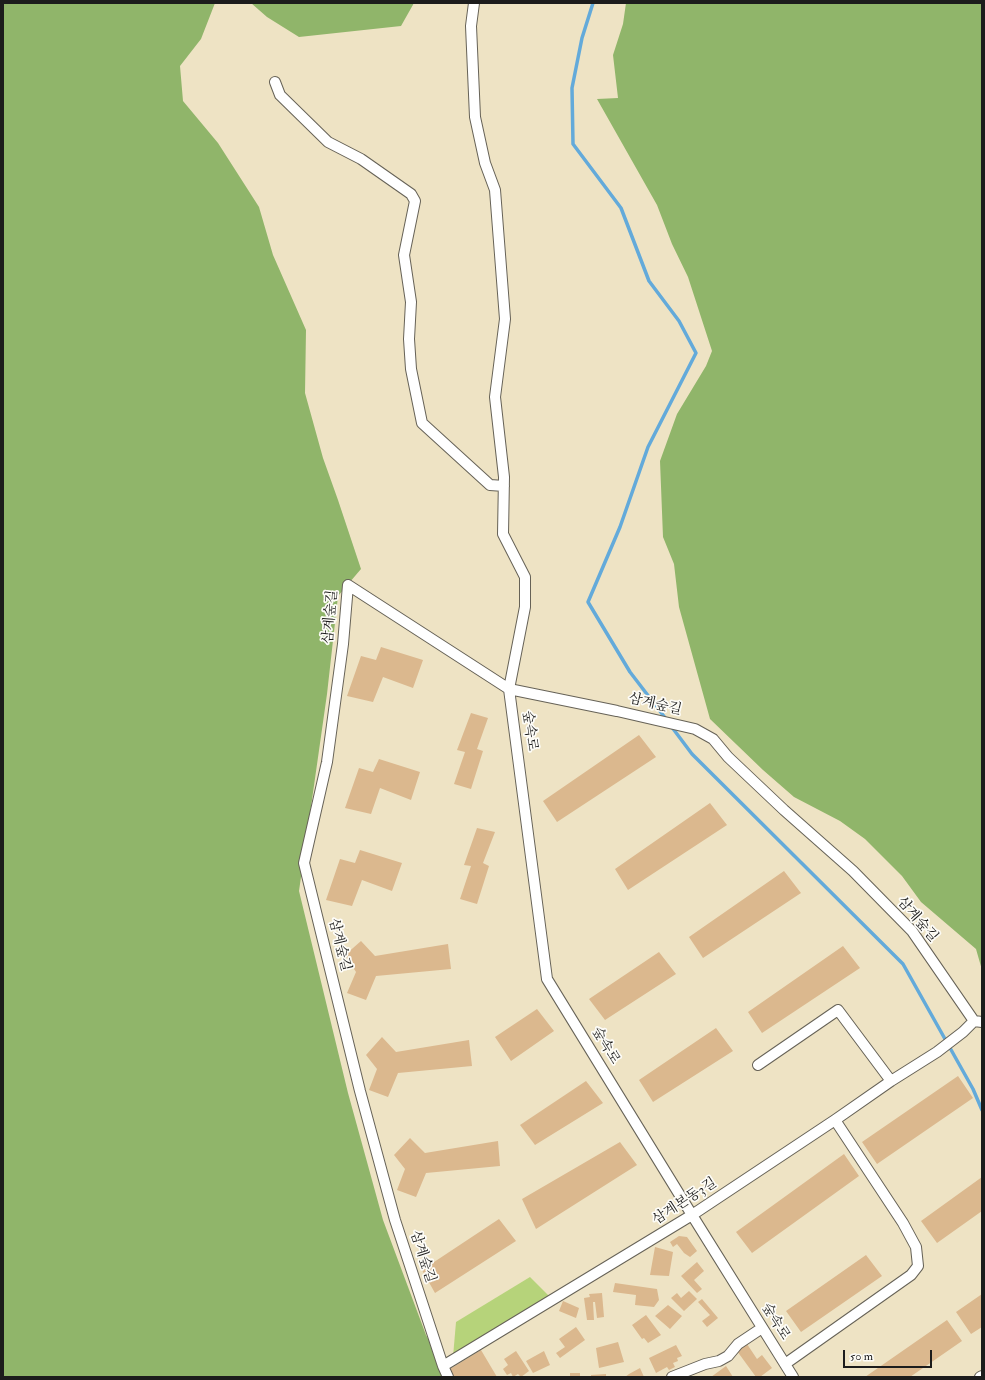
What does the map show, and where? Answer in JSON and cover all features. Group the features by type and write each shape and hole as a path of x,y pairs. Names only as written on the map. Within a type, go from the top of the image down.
{"street":[{"name":"숲속로","path":"474,3 471,26 475,117 485,163 495,190 505,319 495,398 504,477 503,534 525,577 525,607 509,689 547,979 793,1377"},
{"path":"275,82 280,95 328,142 361,159 411,194 415,201 404,255 411,302 409,339 411,370 422,423 490,485 504,486"},
{"name":"삼계숲길","path":"448,1377 443,1366 395,1220 360,1091 304,863 327,762 343,644 348,585 509,689 617,710 695,729 713,739 728,757 853,871 912,931 978,1021"},
{"path":"758,1065 838,1010 891,1081"},
{"name":"삼계본동3길","path":"443,1366 692,1215 891,1081 937,1052 978,1021"},
{"path":"785,1364 911,1274 918,1266 916,1247 903,1223 835,1120"},
{"path":"672,1377 705,1364 719,1361 728,1356 738,1344 762,1328"}],"green space":[{"path":"3,3 215,3 201,39 180,66 183,101 218,143 259,207 273,255 306,330 305,393 323,458 361,569 338,596 327,694 299,891 348,1093 383,1220 426,1335 443,1366 441,1377 3,1377"},
{"path":"251,3 414,3 401,26 299,37 267,17"},
{"path":"626,3 982,3 982,970 976,949 921,902 902,876 865,839 840,821 794,797 763,770 710,719 679,607 674,564 663,537 660,461 677,414 706,366 712,351 688,277 672,244 657,205 597,99 618,98 613,55 623,24"},
{"path":"530,1277 549,1296 453,1357 456,1322"}],"building":[{"path":"381,647 423,660 413,688 383,677 373,702 347,696 361,656 376,660"},
{"path":"471,713 488,718 477,749 483,751 471,789 454,784 465,752 457,750"},
{"path":"639,735 656,757 557,822 543,801"},
{"path":"379,759 420,772 411,800 380,788 371,814 345,808 359,768 373,772"},
{"path":"710,803 727,825 628,890 615,869"},
{"path":"477,828 495,832 483,863 489,866 477,904 460,899 471,866 464,865"},
{"path":"360,850 402,863 392,891 362,880 352,906 326,900 340,859 355,863"},
{"path":"784,871 801,893 703,958 689,937"},
{"path":"361,941 375,956 448,944 451,969 376,976 366,1000 347,993 356,972 345,955"},
{"path":"843,946 860,968 762,1033 748,1012"},
{"path":"659,952 676,974 605,1020 589,999"},
{"path":"537,1009 554,1031 511,1061 495,1037"},
{"path":"716,1028 733,1051 653,1102 639,1080"},
{"path":"382,1037 396,1052 469,1040 472,1066 398,1073 388,1097 369,1090 377,1069 366,1055"},
{"path":"958,1076 973,1098 877,1164 862,1142"},
{"path":"586,1081 603,1103 535,1145 520,1125"},
{"path":"410,1138 425,1153 498,1141 500,1166 426,1173 416,1197 397,1190 405,1169 394,1155"},
{"path":"620,1142 637,1165 536,1229 522,1199"},
{"path":"844,1154 859,1176 752,1253 736,1232"},
{"path":"982,1177 982,1211 937,1243 921,1221"},
{"path":"499,1219 516,1241 435,1293 422,1270"},
{"path":"679,1236 687,1237 697,1251 690,1257 684,1253 677,1244 673,1247 670,1242"},
{"path":"655,1247 673,1252 669,1276 650,1275"},
{"path":"866,1255 882,1276 801,1332 786,1311"},
{"path":"697,1262 704,1271 694,1280 702,1289 697,1293 681,1276"},
{"path":"615,1283 657,1289 659,1300 654,1307 635,1305 636,1295 613,1292"},
{"path":"689,1291 697,1299 684,1311 671,1298 677,1293 681,1298"},
{"path":"602,1293 604,1317 597,1318 595,1302 593,1302 594,1320 587,1320 584,1298 590,1297 589,1294"},
{"path":"982,1294 982,1327 971,1334 956,1312"},
{"path":"702,1299 718,1318 707,1327 702,1321 710,1315 698,1302"},
{"path":"563,1301 579,1308 576,1318 559,1311"},
{"path":"668,1305 682,1316 670,1329 655,1316"},
{"path":"646,1315 661,1335 648,1343 644,1338 642,1339 632,1325"},
{"path":"947,1320 962,1341 910,1377 865,1377"},
{"path":"576,1327 585,1340 560,1358 556,1353 565,1347 559,1339"},
{"path":"618,1342 624,1362 599,1368 596,1348"},
{"path":"747,1344 757,1359 762,1355 772,1368 760,1377 756,1377 737,1351"},
{"path":"676,1345 682,1356 677,1358 678,1361 673,1363 675,1367 669,1370 667,1367 656,1373 649,1358"},
{"path":"481,1350 497,1377 454,1377 450,1369"},
{"path":"516,1351 529,1371 521,1377 518,1374 513,1377 511,1373 507,1375 503,1369 508,1365 504,1359"},
{"path":"544,1351 550,1365 533,1373 526,1361"},
{"path":"726,1366 733,1377 711,1377"},
{"path":"640,1368 644,1377 625,1377 629,1374"},
{"path":"570,1373 580,1373 580,1377 570,1377"},
{"path":"606,1374 606,1377 591,1377 591,1375"}],"waterway":[{"path":"593,3 582,38 572,88 573,144 621,208 649,281 679,321 696,353 648,447 620,527 588,602 630,672 666,719"},
{"path":"671,726 692,754 903,964 973,1089 982,1110"}]}
